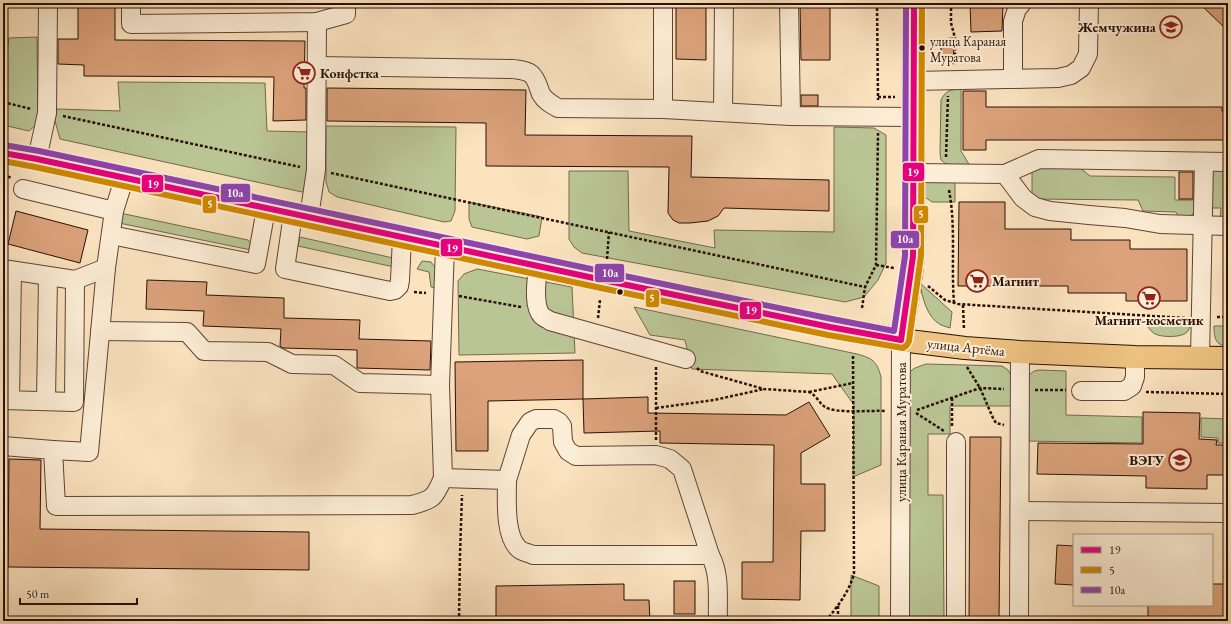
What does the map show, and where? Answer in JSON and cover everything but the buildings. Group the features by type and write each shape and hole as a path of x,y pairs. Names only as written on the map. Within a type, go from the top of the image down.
{"main road":[{"name":"улица Караная Муратова","path":"901,340 913,256 914,3"},
{"name":"улица Артёма","path":"3,153 37,159 445,247 830,327 901,340 965,348 1020,352 1136,357 1228,358"}],"street":[{"path":"37,159 47,113 48,3"},
{"path":"131,3 131,24 317,22 346,14 346,3"},
{"path":"663,3 663,109"},
{"path":"723,112 724,3"},
{"path":"789,3 791,116"},
{"path":"1013,79 1013,21 1016,9 1022,3"},
{"path":"914,81 1058,78 1071,75 1081,68 1088,54 1089,3"},
{"path":"317,22 316,170 285,269 390,291 395,290 399,286 400,280 402,237"},
{"path":"317,66 524,70 535,80 541,94 548,103 558,108 663,109 791,116 914,117"},
{"path":"914,173 1005,174 1039,159 1228,162"},
{"path":"1200,358 1204,162"},
{"path":"1005,174 1023,198 1035,207 1042,209 1089,216 1125,218 1160,224 1228,226"},
{"path":"3,446 89,452 106,268 114,211 124,178"},
{"path":"23,190 114,211"},
{"path":"111,235 256,264 266,209"},
{"path":"53,450 56,506 412,505 427,502 437,492 443,478 440,385 445,247"},
{"path":"538,266 536,298 538,310 542,317 550,321 686,359"},
{"path":"74,280 74,402 7,400 8,270 74,280 106,268"},
{"path":"46,400 48,276"},
{"path":"100,331 187,332 204,351 268,352 292,364 334,365 360,383 440,385"},
{"name":"улица Караная Муратова","path":"900,621 901,340"},
{"path":"1019,621 1020,352"},
{"path":"1081,391 1124,392 1132,386 1135,377 1136,357"},
{"path":"710,555 533,555 519,549 512,539 507,521 508,480 521,435 530,422 536,419 554,419 562,426 563,442 568,451 576,456 656,455 670,459 682,469 717,574 718,621"},
{"path":"954,439 956,621"},
{"path":"443,478 508,480"},
{"path":"1020,511 1228,513"}],"path":[{"path":"951,3 951,23 955,38 955,59 948,81 946,173 952,207 952,280 954,303"},
{"path":"878,97 896,97"},
{"path":"3,102 47,113 865,287"},
{"path":"607,259 609,232"},
{"path":"862,308 865,287 876,265 894,268 911,274 921,280 945,300 963,305 1192,319 1228,317"},
{"path":"395,290 443,294 538,310"},
{"path":"963,305 964,336"},
{"path":"656,350 656,455"},
{"path":"826,621 838,606 852,581 854,573 853,354"},
{"path":"967,367 980,388 996,423 1001,425 1020,426"},
{"path":"700,371 764,389 809,392 853,383"},
{"path":"954,439 913,411 980,388"},
{"path":"656,408 714,400 764,389"},
{"path":"809,392 815,395 824,406 834,410 890,411"},
{"path":"1124,392 1228,394"},
{"path":"952,398 954,439"},
{"path":"459,621 463,478"},
{"path":"838,606 838,621"}],"green space":[{"path":"37,37 38,123 29,131 3,125 3,62 5,62 9,38"},
{"path":"118,82 265,83 267,131 311,132 308,189 302,192 60,139 55,121 57,109 120,111"},
{"path":"961,89 961,151 970,166 946,164 941,160 940,153 941,100 949,91"},
{"path":"326,126 456,127 455,211 451,221 444,222 337,197 329,192 326,182"},
{"path":"834,127 874,128 886,135 886,263 878,280 864,297 845,302 582,253 574,247 569,239 569,171 628,171 629,231 715,248 714,230 834,232"},
{"path":"1032,168 1080,168 1090,176 1175,177 1175,200 1196,200 1195,211 1191,216 1179,218 1176,212 1143,211 1138,200 1032,199"},
{"path":"1211,169 1228,170 1228,221 1220,221 1221,208 1210,208"},
{"path":"932,179 955,179 955,202 932,202 919,193 924,184"},
{"path":"469,202 542,217 539,236 527,239 472,227 469,219"},
{"path":"120,213 248,240 252,245 251,250 119,223"},
{"path":"300,237 393,258 394,267 298,246"},
{"path":"422,261 431,262 438,271 442,289 431,287 429,272 417,269"},
{"path":"477,269 572,287 575,353 459,355 458,281 464,274"},
{"path":"920,283 952,312 950,328 936,322 932,317 926,307"},
{"path":"634,307 867,357 876,364 881,377 881,465 853,477 854,405 832,374 692,369 685,340 650,335"},
{"path":"1145,322 1192,323 1189,330 1183,335 1161,336 1150,330"},
{"path":"1214,326 1228,326 1228,346 1218,343 1214,334"},
{"path":"926,364 1002,366 1008,370 1011,375 1012,406 950,406 950,434 928,434 928,495 943,495 944,621 901,621 908,373 915,368"},
{"path":"1034,371 1066,371 1066,415 1142,417 1142,443 1025,441 1029,375"},
{"path":"1201,418 1228,419 1228,443 1218,443 1218,438 1201,437"},
{"path":"851,575 879,586 879,621 851,621"}],"transit line":[{"name":"10а","path":"4,145 39,151 605,272 894,331 905,256 906,3"},
{"name":"19","path":"901,340 913,256 914,3"},
{"name":"5","path":"3,161 601,288 828,335 903,348 909,341 921,256 922,3"},
{"name":"19","path":"3,153 603,280 830,327 901,340"}],"place":[{"name":"Жемчужина","path":"1171,27"},
{"name":"улица Караная Муратова","path":"922,48"},
{"name":"Конфетка","path":"304,73"},
{"name":"Магнит","path":"977,281"},
{"name":"Магнит-косметик","path":"1149,298"},
{"name":"ВЭГУ","path":"1180,460"}]}
